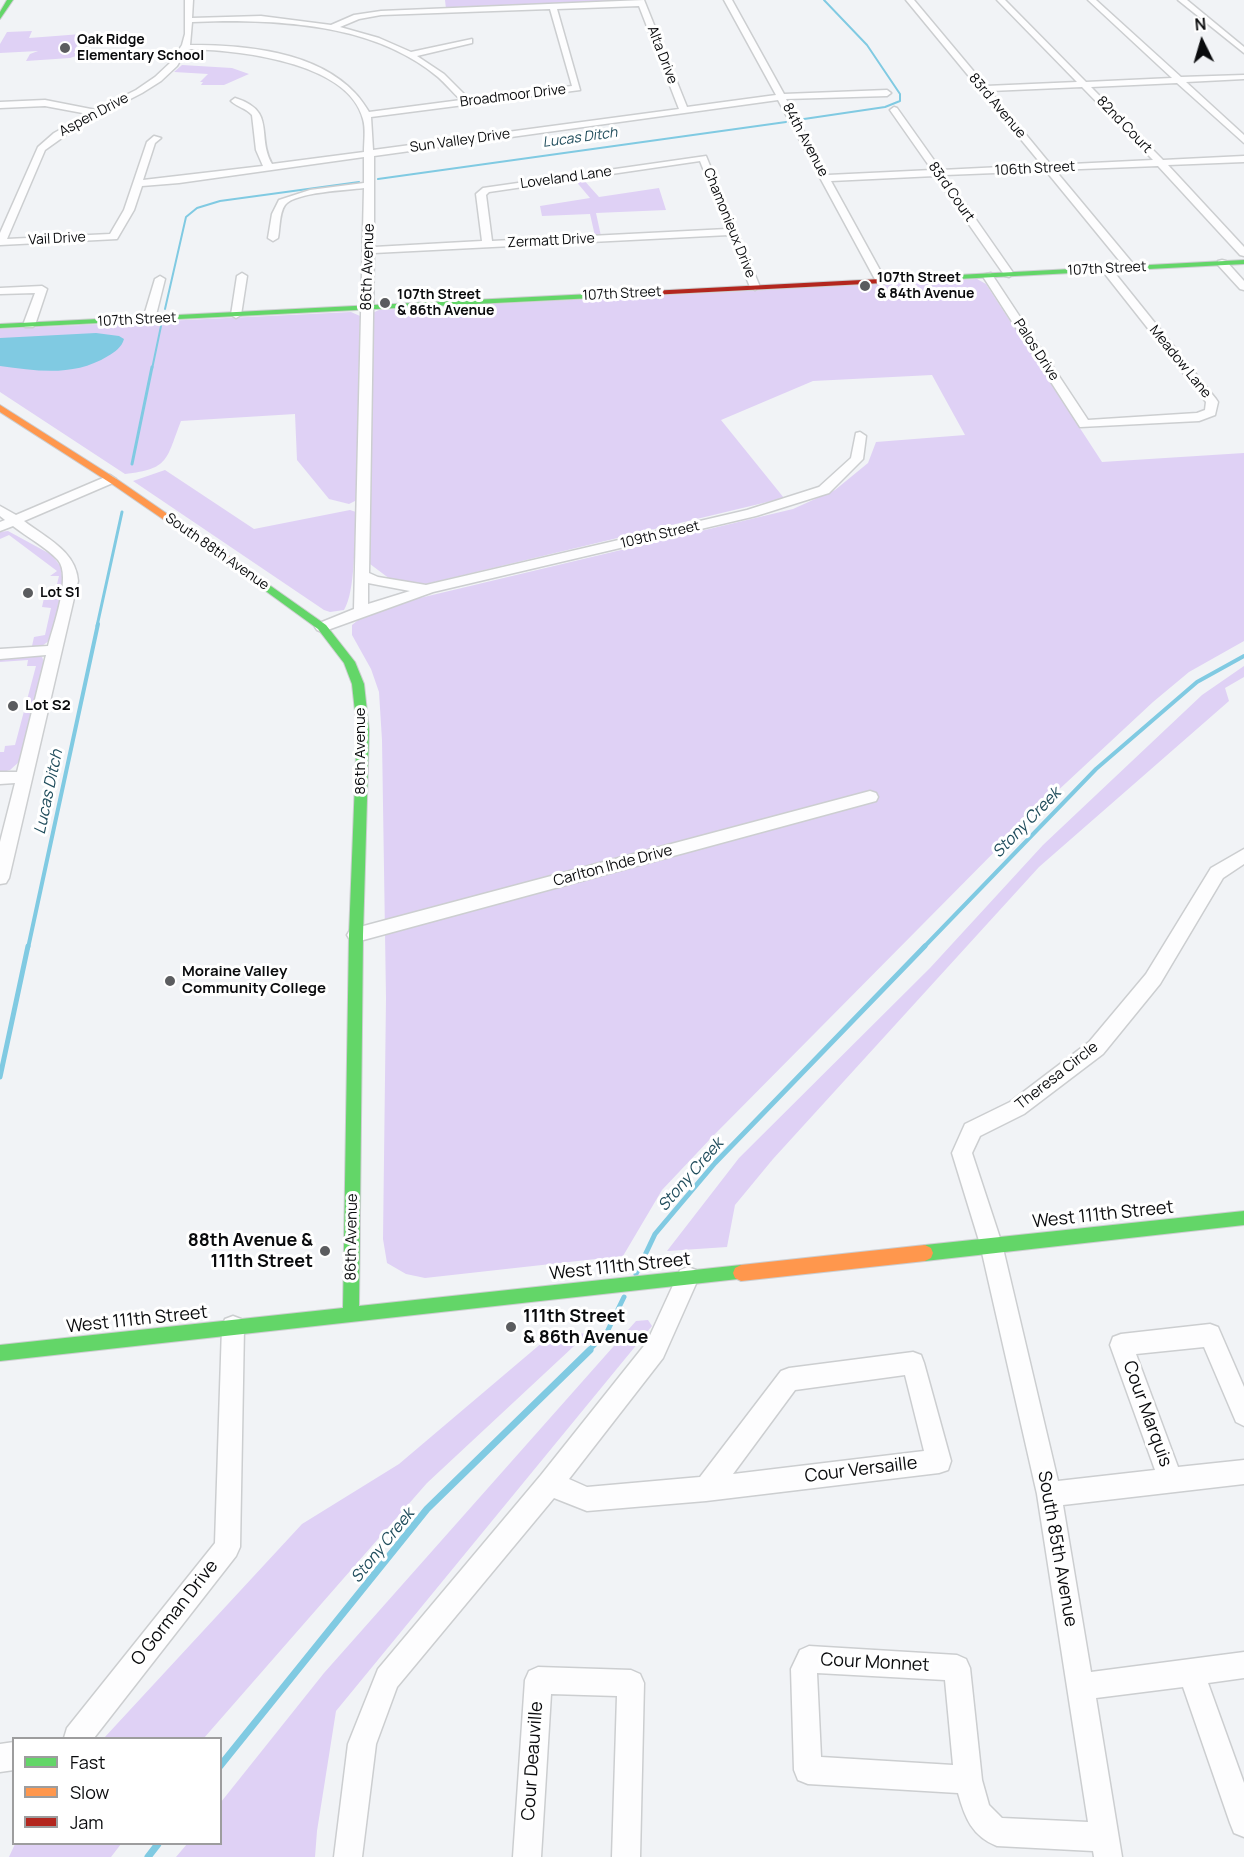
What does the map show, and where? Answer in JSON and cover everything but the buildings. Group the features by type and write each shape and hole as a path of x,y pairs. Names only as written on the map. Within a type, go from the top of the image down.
{"street":[{"path":"0,17 10,0"},
{"path":"189,0 186,11 190,33 186,47 255,51 306,66 344,88 366,115"},
{"name":"84th Avenue","path":"728,0 881,281"},
{"name":"83rd Avenue","path":"910,0 1131,268"},
{"name":"82nd Court","path":"1001,0 1161,163 1244,253"},
{"path":"1092,0 1244,140"},
{"path":"1182,0 1244,51"},
{"path":"330,28 367,14 641,2"},
{"name":"Alta Drive","path":"641,2 684,111"},
{"name":"Broadmoor Drive","path":"366,115 577,88 553,7"},
{"path":"188,20 261,17 300,21 378,41 410,55 444,77 467,102"},
{"path":"410,55 469,41"},
{"name":"Aspen Drive","path":"1,242 41,149 59,133 144,88 168,68 186,47"},
{"path":"983,89 1244,77"},
{"name":"Sun Valley Drive","path":"139,183 269,168 781,97 887,93"},
{"path":"236,101 245,104 259,119 262,128 261,149 269,168"},
{"path":"0,105 45,103 98,113"},
{"name":"83rd Court","path":"894,110 1009,274"},
{"name":"86th Avenue","path":"361,611 370,185 366,115"},
{"path":"139,183 151,142 157,138"},
{"name":"Chamonieux Drive","path":"703,158 755,287"},
{"name":"Loveland Lane","path":"487,244 481,194 486,190 703,158"},
{"name":"106th Street","path":"825,178 1244,159"},
{"name":"Vail Drive","path":"1,242 113,237 129,210 139,183"},
{"path":"273,238 280,205 284,200 309,193 370,185"},
{"name":"Zermatt Drive","path":"369,250 732,232"},
{"name":"107th Street","path":"0,326 1244,262"},
{"path":"1222,263 1244,287"},
{"name":"Meadow Lane","path":"1084,424 1199,417 1211,412 1212,402 1106,269"},
{"name":"Palos Drive","path":"987,275 1084,424"},
{"path":"236,315 242,276"},
{"path":"148,319 160,279"},
{"path":"0,291 42,289 29,325"},
{"name":"South 88th Avenue","path":"0,408 104,475 280,595 322,627"},
{"name":"109th Street","path":"361,611 429,589 751,513 824,490 857,459 860,436"},
{"path":"4,517 104,475"},
{"path":"0,878 69,592 70,568 63,557 4,517"},
{"name":"109th Street","path":"362,575 375,581 429,589"},
{"path":"322,627 361,611"},
{"name":"86th Avenue","path":"322,627 349,662 358,684 362,703 356,935 351,1314"},
{"path":"0,654 55,650"},
{"path":"0,778 25,777"},
{"name":"Carlton Ihde Drive","path":"356,935 870,797"},
{"name":"Theresa Circle","path":"991,1244 962,1153 972,1130 1017,1108 1096,1048 1153,979 1217,873 1244,855"},
{"name":"West 111th Street","path":"0,1353 1244,1218"},
{"name":"South 85th Avenue","path":"991,1244 1049,1494 1106,1847"},
{"path":"348,1857 362,1744 387,1678 550,1484 656,1350 688,1277"},
{"name":"O Gorman Drive","path":"78,1737 227,1547 233,1327"},
{"name":"Cour Marquis","path":"1171,1480 1121,1345 1210,1335 1244,1414"},
{"name":"Cour Versaille","path":"550,1484 587,1499 706,1489 939,1461 913,1363 789,1379 706,1489"},
{"name":"Cour Marquis","path":"1049,1494 1244,1472"},
{"name":"Cour Monnet","path":"968,1780 808,1770 804,1669 809,1659 957,1668 968,1780 976,1811 982,1820 997,1832 1106,1847"},
{"path":"1081,1687 1244,1665"},
{"path":"1191,1672 1244,1823"},
{"name":"Cour Deauville","path":"527,1857 538,1680 631,1683 626,1857"}],"shaded area":[{"path":"445,0 630,0 631,2 446,9"},
{"path":"32,31 29,38 95,33 92,40 79,41 74,53 77,53 76,56 70,58 26,61 30,54 38,51 0,53 0,44 7,32"},
{"path":"182,65 232,68 249,74 224,85 201,85 203,82 200,82 208,74 174,72"},
{"path":"582,178 599,197 659,188 666,210 596,213 601,236 595,236 590,214 542,216 540,206 590,198 574,179"},
{"path":"977,279 986,284 1102,462 1244,453 1244,641 1189,672 1153,702 1023,823 662,1190 623,1256 425,1278 406,1274 387,1263 383,1239 386,998 382,740 379,692 371,669 352,635 352,625 363,616 382,607 793,509 835,490 868,463 876,442 965,435 932,375 813,381 721,420 784,498 426,584 390,579 370,564 370,314 379,310"},
{"path":"351,312 360,316 357,500 349,504 329,499 297,460 295,414 181,421 169,453 159,465 140,472 125,474 0,392 0,329"},
{"path":"165,470 254,529 350,510 356,512 353,577 344,610 330,612 324,610 133,481"},
{"path":"8,531 52,555 61,567 63,586 50,640 42,646 32,646 34,637 45,635 51,608 42,607 44,598 54,596 59,576 50,576 57,571 9,535 0,539 0,532"},
{"path":"42,657 44,662 20,761 10,770 0,773 0,752 4,752 5,746 15,745 36,666 27,666 28,660 0,662 0,658"},
{"path":"1244,666 1244,677 1225,688 1229,701 1039,867 773,1159 735,1205 727,1247 667,1251 739,1158 930,968 1043,845 1202,695"},
{"path":"648,1320 652,1326 336,1711 315,1857 176,1857 186,1845 222,1845 222,1801 324,1673 636,1321"},
{"path":"588,1333 427,1483 205,1737 105,1737 302,1524 399,1464 550,1336"},
{"path":"15,1845 120,1845 111,1857 9,1857"}],"water":[{"path":"96,333 119,336 124,339 113,353 95,363 69,370 42,371 0,366 0,338"}],"waterway":[{"name":"Lucas Ditch","path":"804,119 885,107 900,101 900,94 867,45 824,0"},
{"name":"Lucas Ditch","path":"378,179 786,122"},
{"name":"Lucas Ditch","path":"165,309 186,217 197,208 220,201 359,182"},
{"name":"Lucas Ditch","path":"152,369 161,326"},
{"name":"Lucas Ditch","path":"132,464 152,367"},
{"name":"Lucas Ditch","path":"97,626 122,512"},
{"name":"Lucas Ditch","path":"28,948 98,624"},
{"name":"Stony Creek","path":"923,948 1096,769 1197,682 1244,656"},
{"name":"Lucas Ditch","path":"0,1077 28,946"},
{"name":"Stony Creek","path":"636,1274 655,1234 715,1163 925,946"},
{"name":"Stony Creek","path":"588,1351 606,1334 624,1297"},
{"name":"Stony Creek","path":"222,1764 427,1509 590,1350"},
{"name":"Stony Creek","path":"148,1857 157,1845"}],"traffic: fast":[{"path":"0,17 10,0"},
{"path":"881,281 1244,262"},
{"path":"0,326 650,293"},
{"path":"238,566 322,627 349,662 358,684 363,730 356,935 351,1314"},
{"path":"925,1253 1244,1218"},
{"path":"0,1353 741,1273"}],"traffic: slow":[{"path":"0,408 115,482 238,566"},
{"path":"741,1273 925,1253"}],"traffic: jam":[{"path":"650,293 881,281"}],"place":[{"name":"Oak Ridge Elementary School","path":"65,48"},
{"name":"107th Street & 84th Avenue","path":"865,286"},
{"name":"107th Street & 86th Avenue","path":"385,303"},
{"name":"Lot S1","path":"28,593"},
{"name":"Lot S2","path":"13,706"},
{"name":"Moraine Valley Community College","path":"170,981"},
{"name":"88th Avenue & 111th Street","path":"325,1251"},
{"name":"111th Street & 86th Avenue","path":"511,1327"}]}
